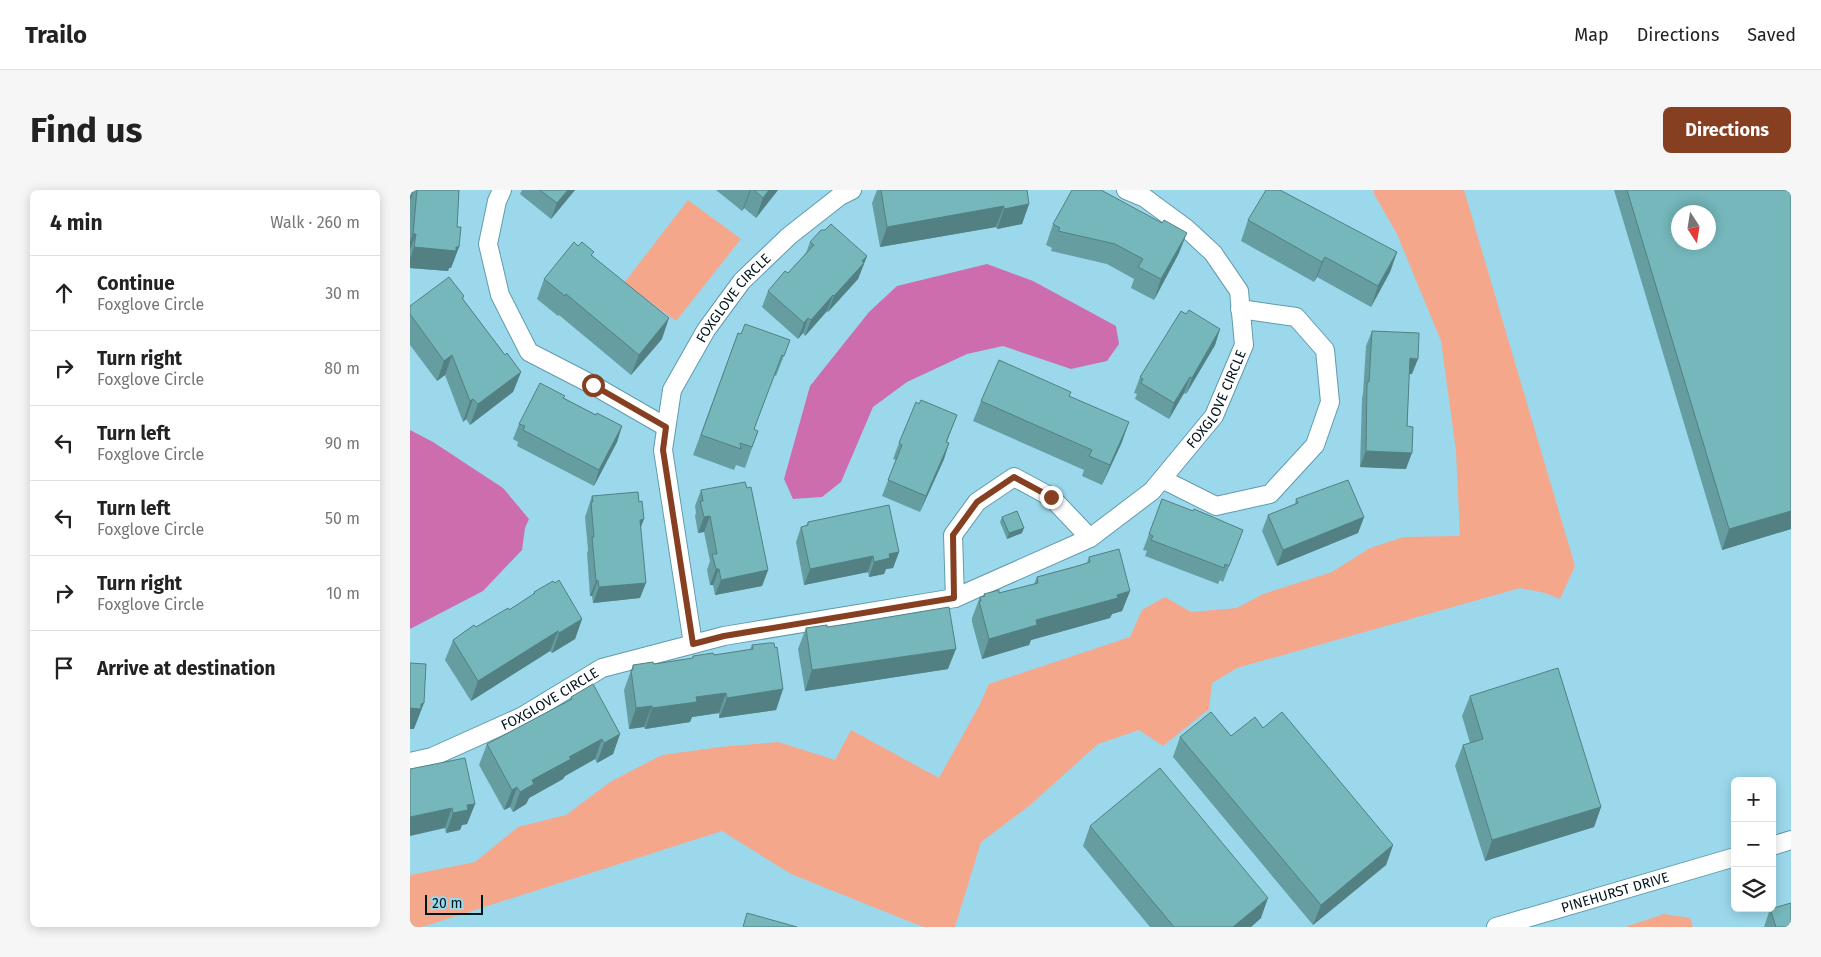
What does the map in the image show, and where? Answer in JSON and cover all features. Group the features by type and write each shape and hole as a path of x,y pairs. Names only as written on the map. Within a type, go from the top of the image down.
{"street":[{"path":"502,190 497,201 488,244 500,295 529,352 593,385 666,427"},
{"name":"FOXGLOVE CIRCLE","path":"410,762 432,757 523,716 602,668 724,636 954,598 1090,538 1152,491 1214,416 1244,345 1238,291 1214,253 1187,229 1145,198 1126,190"},
{"name":"FOXGLOVE CIRCLE","path":"693,644 663,450 672,390 706,330 736,288 789,236 841,192"},
{"path":"1162,479 1216,506 1262,496 1270,494 1315,445 1330,402 1325,350 1296,317 1240,309"},
{"path":"954,598 953,535 977,502 1014,477 1051,497 1090,538"},
{"path":"1776,845 1791,840"},
{"name":"PINEHURST DRIVE","path":"1496,927 1731,858"}],"shaded area":[{"path":"1374,190 1464,190 1575,566 1560,599 1545,593 1520,588 1237,668 1212,683 1209,709 1163,746 1139,730 1098,744 1029,806 981,842 955,927 923,927 791,874 722,831 422,927 410,927 410,875 475,862 518,827 566,815 610,782 662,755 778,742 835,760 851,730 939,778 979,706 989,684 1130,637 1142,610 1165,597 1191,612 1237,608 1263,594 1332,572 1370,548 1404,537 1460,536 1456,451 1441,341 1397,234 1374,194"},
{"path":"688,200 741,239 676,321 624,283"},
{"path":"987,264 1033,281 1116,326 1119,344 1107,361 1071,369 1003,346 967,354 907,382 873,407 841,482 822,497 793,499 784,479 810,386 869,312 897,286"},
{"path":"410,430 433,442 503,488 529,519 525,528 522,550 483,591 410,629"},
{"path":"1664,914 1690,918 1693,927 1625,927"}],"building":[{"path":"417,190 459,190 457,227 461,227 459,247 456,247 456,251 414,247 416,234 413,234"},
{"path":"540,190 568,190 557,203"},
{"path":"754,190 769,190 763,198"},
{"path":"881,190 1027,190 1029,204 1004,209 1004,206 887,227"},
{"path":"1072,190 1101,190 1162,223 1164,220 1187,233 1161,279 1138,267 1143,259 1115,244 1058,231 1060,228 1053,224"},
{"path":"1266,190 1280,190 1397,252 1378,286 1325,257 1322,262 1248,220"},
{"path":"1627,190 1791,190 1791,511 1729,529"},
{"path":"831,224 867,256 862,261 864,263 834,296 811,320 808,318 804,323 768,291 785,271 788,273 814,245 810,242 821,230 825,230"},
{"path":"574,242 578,246 582,242 594,252 591,255 669,318 639,355 566,294 565,296 544,279"},
{"path":"449,277 464,296 462,298 505,355 507,353 521,372 478,404 473,399 470,401 452,355 444,361 410,314 410,306"},
{"path":"1189,310 1220,329 1192,378 1190,377 1174,403 1141,383 1143,379 1140,377 1181,311 1186,314"},
{"path":"745,324 790,340 784,356 782,355 754,429 758,431 752,447 740,443 741,449 701,435 738,333 741,334"},
{"path":"1372,331 1419,333 1418,359 1410,358 1407,426 1413,427 1412,453 1366,451 1367,382 1369,382"},
{"path":"999,360 1071,392 1069,396 1129,422 1110,465 1089,456 1092,450 981,401"},
{"path":"540,383 565,396 563,398 622,426 599,470 523,430 525,426 519,424"},
{"path":"921,400 957,415 946,442 949,443 926,496 888,480 902,445 899,443 916,402 919,404"},
{"path":"1348,480 1364,517 1283,550 1268,515 1298,503 1296,499"},
{"path":"745,482 747,488 751,487 768,570 721,580 719,569 716,569 712,554 717,554 710,516 704,517 700,501 703,501 701,490"},
{"path":"638,492 639,502 642,501 644,519 640,520 646,583 599,587 598,580 596,581 592,537 594,537 592,496"},
{"path":"1162,499 1193,511 1194,509 1243,530 1229,566 1225,564 1224,568 1151,540 1153,536 1149,534"},
{"path":"889,505 899,552 889,554 890,558 874,562 873,556 810,569 801,527 808,525 808,522"},
{"path":"1017,511 1024,528 1009,533 1002,517"},
{"path":"1119,549 1130,591 1117,595 1118,598 1036,620 1037,625 989,639 979,601 981,601 980,597 985,596 984,594 999,590 999,593 1038,583 1037,577 1090,562 1089,557"},
{"path":"559,580 582,619 559,633 558,631 478,681 453,640 474,625 476,627 508,608 509,610 534,592 553,581 555,583"},
{"path":"949,607 956,649 812,670 806,628 827,625 827,627"},
{"path":"774,643 775,648 777,647 783,689 727,698 726,693 696,697 697,702 652,708 652,706 636,708 631,670 633,670 633,665 653,662 654,664 693,658 693,656 753,649 752,645"},
{"path":"410,663 426,664 424,703 421,704 421,709 410,708"},
{"path":"1558,668 1601,807 1492,840 1463,745 1483,739 1470,696"},
{"path":"593,684 620,734 604,743 602,739 569,757 571,759 532,780 534,784 520,792 517,787 512,790 487,744 572,699 571,697"},
{"path":"1211,712 1231,736 1255,717 1263,728 1282,712 1393,845 1321,905 1180,737"},
{"path":"465,758 475,804 467,805 468,810 453,813 452,808 410,817 410,769"},
{"path":"1160,768 1268,898 1233,927 1174,927 1090,826"},
{"path":"1791,903 1791,927 1776,927 1771,912 1776,912 1776,907"},
{"path":"747,913 797,927 743,927"}],"route":[{"path":"593,385 666,427 663,450 693,644 724,636 954,598 953,535 977,502 1014,477 1051,497"}]}
